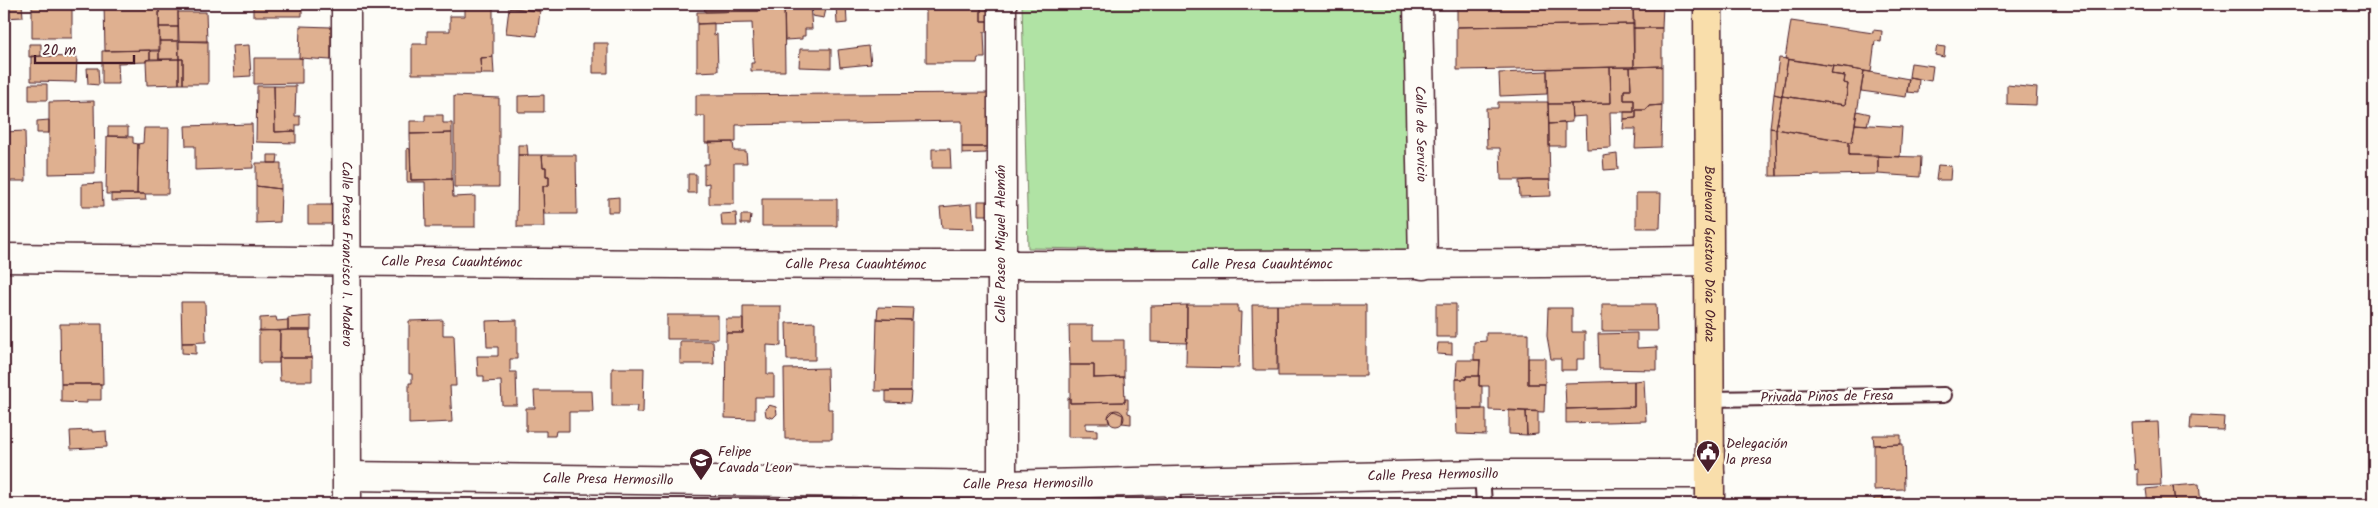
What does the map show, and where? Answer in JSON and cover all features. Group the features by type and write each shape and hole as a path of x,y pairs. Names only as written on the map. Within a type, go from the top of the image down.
{"main road":[{"name":"Boulevard Gustavo Díaz Ordaz","path":"1708,4 1710,504"}],"street":[{"name":"Calle Presa Francisco I. Madero","path":"346,4 347,504"},
{"name":"Calle Paseo Miguel Alemán","path":"1002,4 1002,485"},
{"name":"Calle de Servicio","path":"1418,4 1423,265"},
{"name":"Calle Presa Cuauhtémoc","path":"4,258 1001,266 1423,265 1708,261"},
{"name":"Calle Presa Hermosillo","path":"347,476 1002,485 1173,492 1482,474 1710,474"}],"lane":[{"name":"Privada Pinos de Fresa","path":"1710,399 1944,395"},
{"path":"1482,474 1484,504"}],"green space":[{"path":"1022,4 1406,4 1411,254 1028,248"}],"building":[{"path":"4,4 22,4 23,17 4,18"},
{"path":"32,4 72,4 72,38 32,38"},
{"path":"104,4 159,4 160,50 105,51"},
{"path":"159,4 178,4 178,27 159,27"},
{"path":"253,4 302,4 302,16 253,16"},
{"path":"510,4 539,4 539,11 509,8"},
{"path":"704,4 760,4 760,11 705,12"},
{"path":"760,4 784,4 785,71 751,71 751,63 754,63 752,23 697,24 697,12 760,11"},
{"path":"784,4 810,5 812,29 805,29 805,36 802,36 802,39 785,40"},
{"path":"836,4 846,4 847,23 837,24"},
{"path":"926,4 981,4 981,21 988,21 988,32 984,32 985,58 978,58 977,63 926,63"},
{"path":"981,4 988,4 988,21 981,21"},
{"path":"1457,4 1633,4 1634,24 1457,27"},
{"path":"1633,4 1663,4 1662,28 1633,28"},
{"path":"493,6 493,57 480,58 481,74 412,74 412,44 427,44 427,31 450,31 450,16 465,16 465,7"},
{"path":"813,7 826,9 824,18 812,16"},
{"path":"509,8 540,11 537,36 506,33"},
{"path":"178,12 206,12 207,42 179,41"},
{"path":"1791,21 1873,33 1873,30 1882,31 1881,42 1875,41 1871,72 1785,59"},
{"path":"714,23 714,35 717,34 718,71 697,72 697,24"},
{"path":"1634,24 1634,67 1457,70 1457,27"},
{"path":"300,26 331,27 331,60 299,58"},
{"path":"159,27 178,27 178,41 159,41"},
{"path":"1633,28 1662,28 1662,66 1634,67"},
{"path":"159,41 178,41 179,59 159,59"},
{"path":"179,41 208,41 208,84 183,84 183,59 179,59"},
{"path":"593,43 608,43 608,73 593,73"},
{"path":"29,44 41,44 41,56 29,57"},
{"path":"249,45 251,76 234,77 232,46"},
{"path":"869,46 871,64 840,67 838,50"},
{"path":"1937,46 1945,47 1944,57 1935,55"},
{"path":"800,49 831,49 831,68 799,67"},
{"path":"150,50 150,59 146,60 146,62 118,63 119,84 102,84 102,51"},
{"path":"150,51 159,51 159,59 150,59"},
{"path":"31,56 77,57 76,82 31,81"},
{"path":"493,57 494,74 481,74 480,58"},
{"path":"254,58 302,58 302,83 254,84"},
{"path":"1779,58 1788,59 1782,96 1774,94"},
{"path":"179,59 183,59 183,84 179,84"},
{"path":"179,59 179,84 147,85 146,60"},
{"path":"1788,59 1833,66 1831,74 1845,76 1844,83 1848,84 1845,105 1782,96"},
{"path":"1911,63 1933,66 1931,81 1909,77"},
{"path":"1662,66 1662,105 1649,106 1646,110 1636,110 1636,118 1624,119 1624,112 1634,112 1634,100 1624,100 1624,90 1631,90 1630,67"},
{"path":"1833,66 1864,71 1852,142 1776,129 1782,96 1845,105 1848,84 1844,83 1845,76 1831,74"},
{"path":"1610,67 1630,67 1631,90 1624,90 1624,100 1634,100 1634,112 1610,112 1611,148 1587,149 1586,116 1572,117 1571,104 1611,103"},
{"path":"1610,67 1611,103 1548,104 1547,69"},
{"path":"87,68 98,68 99,85 88,84"},
{"path":"1547,71 1547,94 1500,96 1499,73"},
{"path":"1864,71 1909,79 1906,97 1861,91"},
{"path":"1909,77 1919,79 1918,93 1907,92"},
{"path":"29,84 47,84 47,100 29,100"},
{"path":"2007,85 2037,88 2036,105 2007,104"},
{"path":"257,86 274,86 275,132 296,131 296,143 256,142"},
{"path":"274,86 296,86 295,116 300,116 300,125 296,125 296,131 275,132"},
{"path":"989,93 990,146 986,147 962,147 962,121 736,125 736,142 705,143 705,116 696,116 696,95"},
{"path":"1774,94 1782,96 1776,129 1770,128"},
{"path":"544,95 544,112 518,112 518,96"},
{"path":"454,96 499,98 499,187 454,187"},
{"path":"94,101 95,173 49,174 49,102"},
{"path":"1498,102 1548,102 1550,180 1501,180 1500,148 1487,148 1486,108 1498,108"},
{"path":"1548,104 1571,104 1572,122 1549,124"},
{"path":"1662,105 1661,147 1635,148 1636,129 1623,129 1624,119 1636,118 1636,110 1646,110 1649,106"},
{"path":"1857,111 1870,114 1867,125 1855,124"},
{"path":"425,115 443,115 443,123 452,123 452,133 410,134 410,121 425,121"},
{"path":"49,120 49,133 37,133 37,121"},
{"path":"1565,123 1565,146 1549,146 1549,124"},
{"path":"252,124 253,168 195,170 195,146 186,146 185,126"},
{"path":"1855,124 1902,127 1900,157 1849,155 1849,142 1852,142"},
{"path":"108,127 128,127 128,136 108,136"},
{"path":"144,128 169,128 168,194 137,194 138,144 143,143"},
{"path":"1770,128 1776,129 1777,176 1770,176"},
{"path":"1776,129 1849,142 1849,155 1878,155 1878,174 1777,176"},
{"path":"25,131 26,181 4,181 4,132"},
{"path":"452,133 452,179 411,180 410,134"},
{"path":"107,136 133,137 133,143 138,144 137,194 106,194"},
{"path":"709,142 733,142 734,151 746,151 747,163 734,163 734,204 709,204 709,183 704,184 704,164 709,164"},
{"path":"518,145 527,145 528,155 518,155"},
{"path":"962,147 986,147 986,153 962,154"},
{"path":"407,148 410,149 411,180 452,179 453,197 475,196 475,227 426,227 425,182 407,182"},
{"path":"932,149 950,149 951,168 932,168"},
{"path":"1617,154 1618,169 1604,170 1603,156"},
{"path":"268,155 278,155 277,163 268,163"},
{"path":"518,155 542,155 543,167 546,167 546,176 549,176 549,186 543,186 544,227 517,227"},
{"path":"542,155 576,155 577,214 544,214 543,186 549,186 549,176 546,176 546,167 543,167"},
{"path":"1878,156 1921,157 1920,177 1878,174"},
{"path":"256,163 281,163 281,189 256,186"},
{"path":"1938,165 1951,166 1950,180 1936,180"},
{"path":"688,174 696,174 696,193 688,193"},
{"path":"1550,180 1551,196 1520,197 1519,181"},
{"path":"102,183 103,207 82,207 82,184"},
{"path":"256,186 281,189 280,222 256,223"},
{"path":"1636,193 1661,193 1660,228 1636,228"},
{"path":"111,194 145,194 146,200 111,201"},
{"path":"619,197 619,212 608,212 608,198"},
{"path":"762,199 837,199 837,226 762,226"},
{"path":"978,201 990,201 990,215 978,215"},
{"path":"972,204 974,229 942,228 940,207"},
{"path":"308,205 333,205 332,224 308,224"},
{"path":"736,213 737,226 722,226 721,214"},
{"path":"741,215 751,215 750,224 741,224"},
{"path":"181,302 205,302 206,342 182,343"},
{"path":"1436,304 1456,304 1456,337 1436,337"},
{"path":"1602,304 1656,304 1657,331 1602,331"},
{"path":"1187,305 1187,343 1151,342 1151,306"},
{"path":"1187,305 1238,305 1238,312 1241,312 1239,368 1186,367"},
{"path":"1252,305 1277,305 1277,370 1253,370"},
{"path":"1277,305 1366,305 1366,376 1278,376"},
{"path":"743,306 781,306 781,346 767,345 767,374 774,374 774,397 755,397 755,419 725,418 726,333 743,333"},
{"path":"878,307 913,308 912,320 877,319"},
{"path":"1548,308 1572,308 1572,332 1585,332 1585,359 1577,359 1577,370 1561,370 1561,359 1551,359 1547,336"},
{"path":"667,315 718,315 718,339 667,339"},
{"path":"311,316 311,330 288,330 288,318"},
{"path":"276,317 277,321 288,320 288,330 260,331 260,318"},
{"path":"726,319 743,319 743,333 726,333"},
{"path":"877,319 912,320 911,391 875,391"},
{"path":"443,320 443,335 454,335 456,386 450,386 452,422 409,424 409,383 412,383 412,374 409,374 409,321"},
{"path":"517,320 517,359 510,359 510,372 516,372 517,405 502,405 501,381 484,382 484,376 478,376 477,356 498,356 498,347 487,347 486,321"},
{"path":"815,322 815,360 787,360 786,323"},
{"path":"60,324 102,324 103,384 61,384"},
{"path":"1069,325 1093,325 1093,340 1124,340 1124,377 1094,378 1094,365 1070,365"},
{"path":"259,330 280,331 279,363 259,363"},
{"path":"310,330 311,358 280,358 280,331"},
{"path":"1486,333 1528,333 1528,384 1545,384 1544,412 1489,410 1489,386 1479,386 1480,360 1474,360 1474,342 1486,341"},
{"path":"1637,333 1637,348 1657,347 1657,370 1599,369 1598,334"},
{"path":"680,341 713,341 714,364 680,364"},
{"path":"182,343 196,343 196,354 182,353"},
{"path":"1438,343 1452,343 1452,355 1437,354"},
{"path":"279,358 312,358 312,381 280,381"},
{"path":"1528,358 1545,358 1545,384 1528,384"},
{"path":"1457,360 1480,360 1479,376 1466,376 1466,379 1456,379"},
{"path":"1070,365 1094,365 1094,378 1124,377 1125,402 1070,403"},
{"path":"612,368 644,368 643,413 636,413 637,406 612,406"},
{"path":"827,368 828,409 832,409 832,439 785,439 784,369"},
{"path":"1466,376 1479,376 1479,386 1482,386 1482,409 1456,409 1456,379 1466,379"},
{"path":"1644,380 1646,421 1566,423 1566,409 1634,407 1634,381"},
{"path":"1634,381 1634,407 1566,409 1565,383"},
{"path":"61,384 101,384 101,400 87,400 87,403 61,402"},
{"path":"534,391 592,391 593,412 569,412 569,431 556,431 555,436 546,436 546,431 526,431 526,408 535,408"},
{"path":"886,391 911,391 910,403 886,402"},
{"path":"1068,398 1070,398 1070,403 1125,402 1125,399 1128,399 1128,413 1131,414 1131,424 1122,423 1123,415 1114,411 1108,417 1110,423 1086,423 1086,429 1097,430 1097,437 1068,437"},
{"path":"769,405 776,407 777,414 773,418 766,416 765,409"},
{"path":"1456,409 1486,409 1486,435 1457,434"},
{"path":"1116,410 1124,418 1116,426 1108,418"},
{"path":"1509,410 1526,411 1527,435 1509,434"},
{"path":"1526,411 1538,411 1538,434 1527,435"},
{"path":"2191,415 2224,417 2223,430 2190,429"},
{"path":"2158,422 2161,485 2138,486 2138,469 2135,470 2132,423"},
{"path":"92,430 92,432 106,431 107,447 71,449 70,431"},
{"path":"1873,435 1901,435 1901,444 1874,445"},
{"path":"1903,444 1904,489 1874,490 1874,445"},
{"path":"2199,484 2201,504 2175,504 2173,486"},
{"path":"2173,486 2175,504 2148,504 2146,489"},
{"path":"1903,497 1902,504 1874,504 1874,498"}],"place":[{"name":"Delegación la presa","path":"1708,473"},
{"name":"Felipe Cavada Leon","path":"701,481"}]}
